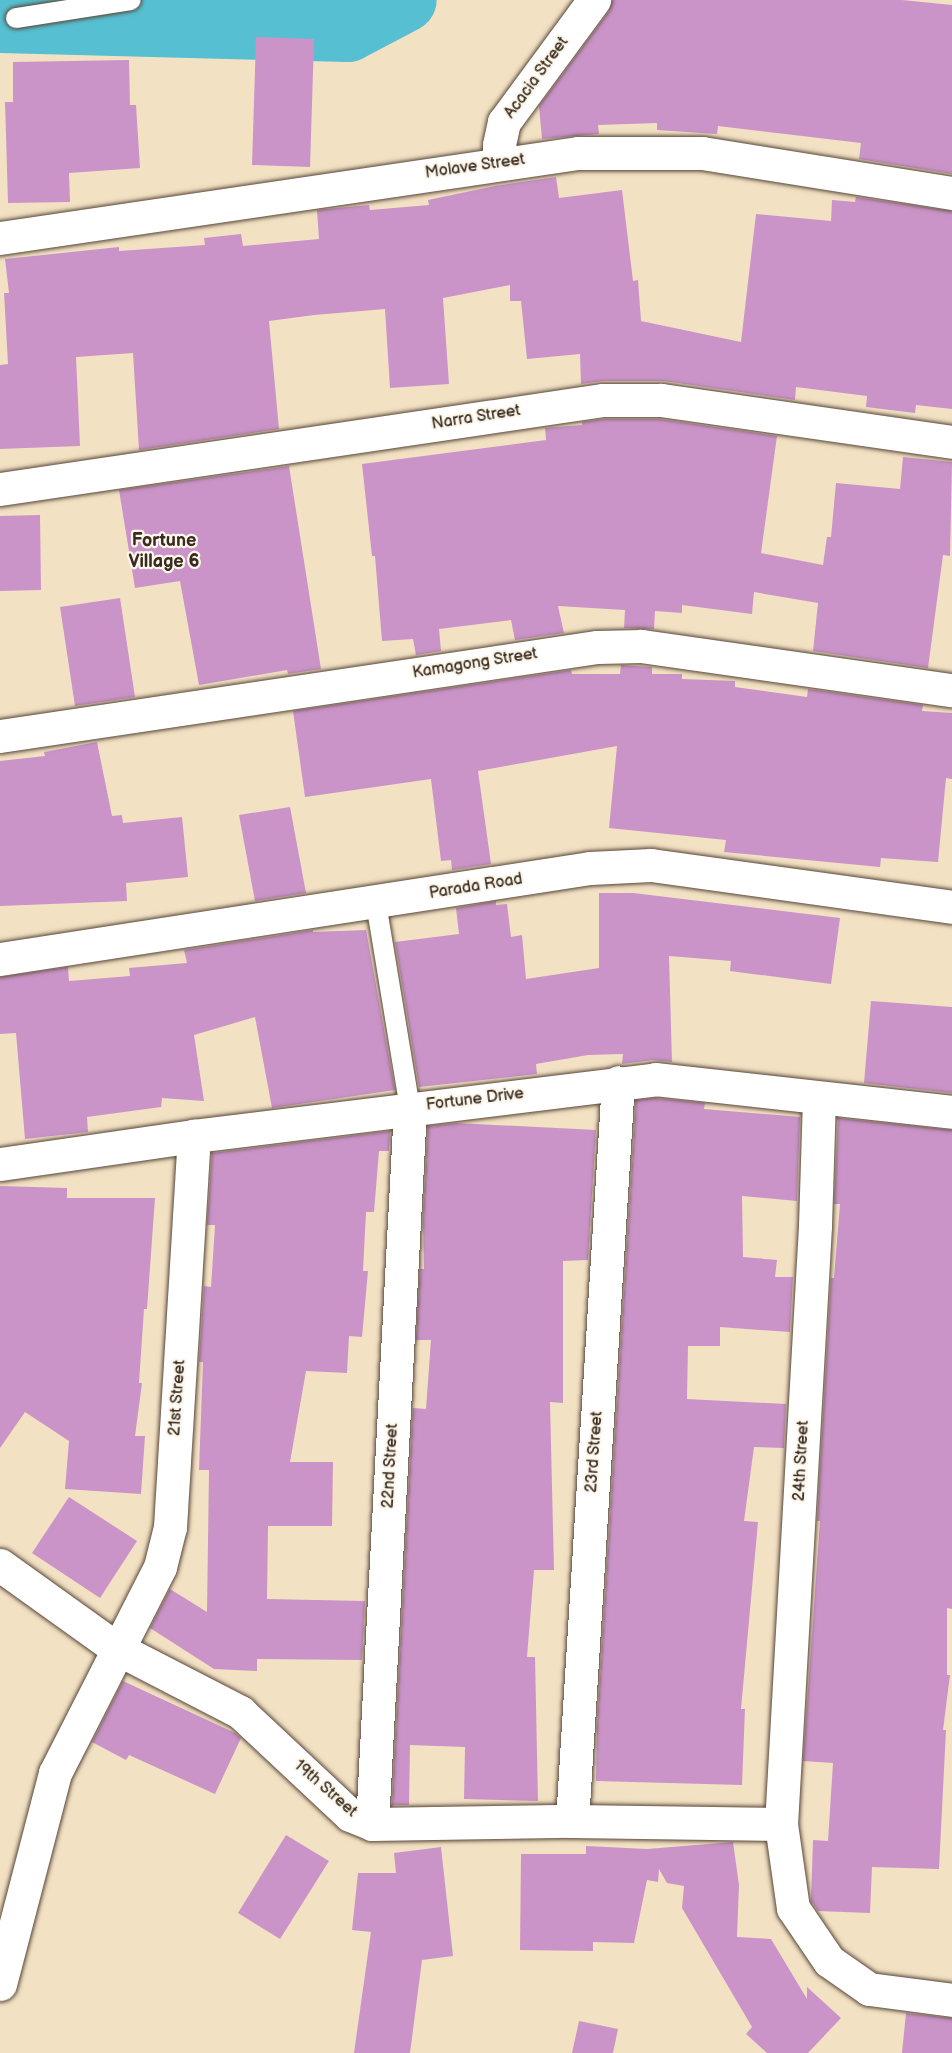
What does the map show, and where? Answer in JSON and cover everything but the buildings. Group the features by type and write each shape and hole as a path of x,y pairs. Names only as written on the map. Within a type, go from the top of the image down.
{"street":[{"name":"Acacia Street","path":"499,163 499,145 504,122 594,0"},
{"name":"Molave Street","path":"0,238 578,153 702,153 952,193"},
{"name":"Narra Street","path":"0,489 603,400 661,400 952,442"},
{"name":"Kamagong Street","path":"0,736 597,647 641,646 952,690"},
{"name":"Parada Road","path":"0,959 376,903 590,868 651,865 952,908"},
{"name":"Fortune Drive","path":"0,1164 194,1136 655,1079 952,1112"},
{"name":"23rd Street","path":"573,1821 618,1082"},
{"name":"24th Street","path":"819,1098 814,1238 781,1824 793,1908 829,1961 870,1989 952,2000"},
{"name":"22nd Street","path":"372,1824 410,1109"},
{"name":"21st Street","path":"0,1984 55,1773 116,1648 160,1567 170,1527 194,1136"},
{"name":"19th Street","path":"0,1565 116,1648 240,1712 350,1815 372,1824 573,1821 781,1824"}],"lane":[{"path":"16,18 131,0"},
{"path":"376,903 410,1109"}],"waterway":[{"path":"0,21 348,30 405,0"}],"district":[{"name":"Fortune Village 6","path":"164,552"}]}
